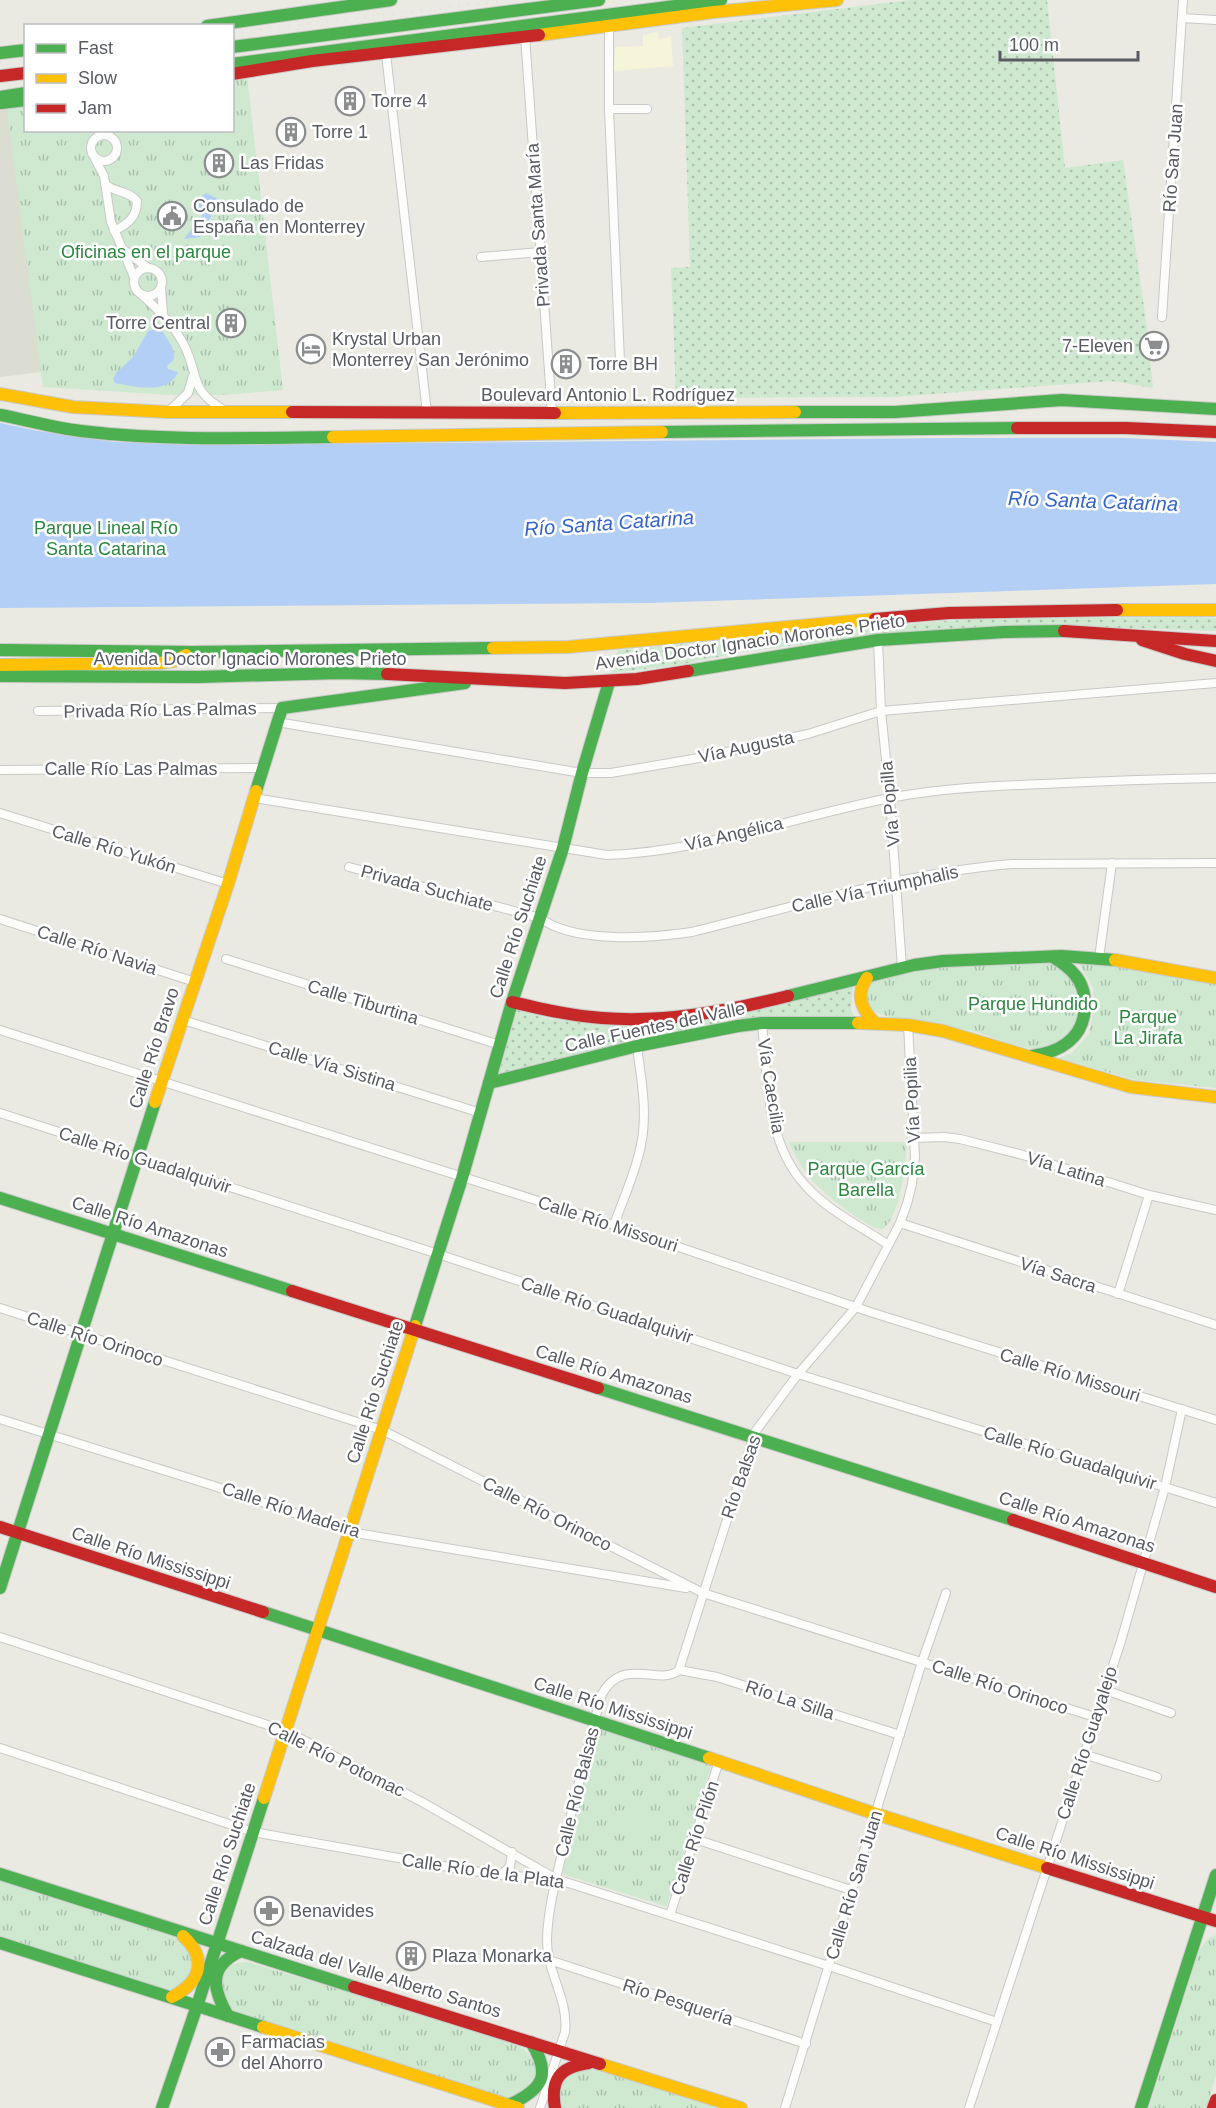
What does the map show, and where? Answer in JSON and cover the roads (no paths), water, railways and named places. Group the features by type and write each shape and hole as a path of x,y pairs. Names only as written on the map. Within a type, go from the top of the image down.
{"main road":[{"path":"221,24 391,0"},
{"path":"234,47 598,0"},
{"path":"234,64 673,3 721,0"},
{"path":"234,74 312,61 609,27 714,12 837,0"},
{"path":"0,53 24,50"},
{"path":"0,85 7,82 13,75"},
{"path":"0,97 24,93"},
{"path":"0,103 24,100"},
{"name":"Boulevard Antonio L. Rodríguez","path":"0,394 73,407 167,412 895,411 1062,400 1216,409"},
{"name":"Boulevard Antonio L. Rodríguez","path":"0,415 79,431 238,438 964,428 1126,428 1216,432"},
{"name":"Avenida Doctor Ignacio Morones Prieto","path":"0,650 192,652 568,647 949,613 1216,610"},
{"name":"Avenida Doctor Ignacio Morones Prieto","path":"0,676 263,676 350,673 547,684 609,682 878,640 1004,632 1123,633 1216,641"},
{"path":"1123,633 1167,649 1216,661"},
{"path":"0,665 160,663 174,661 192,652"},
{"path":"282,708 479,681"},
{"name":"Calle Río Suchiate","path":"162,2108 286,1731 462,1178 512,1002 563,848 609,682"},
{"name":"Calle Río Bravo","path":"0,1587 162,1080 228,884 282,708"},
{"path":"1028,1056 1046,1055 1073,1041 1081,1030 1084,1020 1085,998 1082,984 1067,965 1052,956"},
{"path":"512,1002 569,1016 613,1020 671,1018 734,1009 930,962 970,958 1052,956 1099,958 1216,978"},
{"path":"867,978 860,990 860,1005 866,1016 875,1023"},
{"path":"734,1009 732,1017 738,1026"},
{"name":"Calle Fuentes del Valle","path":"489,1083 637,1046 738,1026 762,1023 875,1023 908,1024 943,1031 1131,1087 1216,1097"},
{"name":"Calle Río Amazonas","path":"0,1198 1144,1562 1216,1587"},
{"name":"Calle Río Mississippi","path":"0,1527 876,1814 1216,1922"},
{"name":"Calzada del Valle Alberto Santos","path":"0,1874 741,2108"},
{"path":"1141,2108 1216,1875"},
{"path":"172,1997 187,1989 194,1981 199,1959 195,1947 177,1931"},
{"path":"0,1944 514,2107 535,2091 541,2081 543,2061 531,2042"},
{"path":"228,2016 219,2002 216,1976 220,1962 229,1955 241,1951"},
{"path":"555,2108 553,2090 555,2080 560,2073 568,2067 579,2064 597,2063"},
{"path":"1214,2108 1216,2100"}],"street":[{"name":"Río San Juan","path":"1162,317 1183,0"},
{"path":"1182,18 1216,20"},
{"path":"609,27 609,109 620,362"},
{"name":"Privada Santa María","path":"525,36 552,413"},
{"path":"386,54 427,413"},
{"path":"609,109 647,109"},
{"path":"90,132 91,151 104,180 114,231 132,273 135,289 163,314 184,345 203,393 210,402 227,411"},
{"path":"92,141 113,135 117,147 104,180"},
{"path":"95,159 102,161 112,159"},
{"path":"104,180 113,189 133,195 137,201 137,211 131,219 114,231"},
{"path":"123,250 145,268 159,273 162,282 163,314"},
{"path":"481,257 540,252"},
{"path":"132,273 145,268"},
{"path":"143,296 151,297 161,288"},
{"path":"167,412 188,393 194,375"},
{"name":"Vía Popilla","path":"878,640 881,711 890,798 902,968"},
{"name":"Vía Augusta","path":"277,722 582,774 611,772 699,758 808,734 881,711 1216,683"},
{"name":"Privada Río Las Palmas","path":"38,711 282,708"},
{"name":"Calle Río Las Palmas","path":"0,770 263,768"},
{"name":"Vía Angélica","path":"254,798 607,855 632,854 710,841 890,798 940,790 1216,778"},
{"name":"Calle Río Yukón","path":"0,813 228,884"},
{"path":"1099,958 1112,863"},
{"name":"Calle Vía Triumphalis","path":"540,918 549,925 590,934 664,936 692,932 895,882 1001,865 1216,863"},
{"name":"Privada Suchiate","path":"349,867 540,918"},
{"name":"Calle Río Navia","path":"0,920 195,982"},
{"name":"Calle Tiburtina","path":"226,959 500,1045"},
{"name":"Calle Vía Sistina","path":"183,1020 481,1113"},
{"name":"Vía Caecilia","path":"762,1023 771,1109 785,1156 794,1172 818,1197 887,1244"},
{"name":"Vía Popilia","path":"856,1307 900,1223 912,1184 914,1138 908,1024"},
{"name":"Calle Río Missouri","path":"0,1030 614,1225 856,1307 1216,1420"},
{"path":"614,1225 641,1147 644,1130 644,1099 637,1046"},
{"name":"Calle Río Guadalquivir","path":"0,1113 438,1254 798,1374 1216,1503"},
{"name":"Vía Latina","path":"914,1138 960,1139 1023,1155 1149,1195 1216,1209"},
{"path":"1118,1294 1149,1195"},
{"name":"Vía Sacra","path":"900,1223 1216,1325"},
{"name":"Río Balsas","path":"677,1672 699,1591 755,1432 798,1374 856,1307"},
{"name":"Calle Río Orinoco","path":"0,1308 382,1430 699,1591 1095,1717"},
{"name":"Calle Río Guayalejo","path":"969,2108 1105,1690 1165,1487 1182,1409"},
{"name":"Calle Río Madeira","path":"0,1419 211,1485 350,1532 699,1591"},
{"name":"Calle Río San Juan","path":"785,2108 922,1662 946,1593"},
{"name":"Calle Río Potomac","path":"0,1637 286,1731 422,1802 556,1879"},
{"name":"Calle Río Balsas","path":"540,2108 566,2032 565,2012 549,1960 548,1928 556,1879 602,1694 610,1682 621,1676 634,1673 677,1672"},
{"name":"Río La Silla","path":"677,1672 717,1677 900,1736"},
{"path":"1105,1690 1171,1713"},
{"name":"Calle Río de la Plata","path":"0,1748 253,1832 500,1875 556,1879 997,2022"},
{"path":"1083,1754 1157,1777"},
{"name":"Calle Río Pilón","path":"670,1915 720,1761"},
{"path":"694,1839 851,1890"},
{"path":"500,1875 510,1867 512,1852"},
{"name":"Río Pesquería","path":"549,1960 806,2044"}],"water":[{"path":"206,193 220,200 200,237 184,239 202,216 197,199"},
{"path":"159,328 174,351 174,359 167,366 168,369 178,372 174,379 167,384 151,388 115,383 113,379 116,373 133,357 148,331"},
{"name":"Río Santa Catarina","path":"0,423 114,442 205,445 957,438 1124,438 1216,442 1216,584 649,603 0,608"}],"railway":[{"path":"234,33 506,0"},
{"path":"0,62 24,59"}],"place":[{"name":"Torre 4","path":"350,101"},
{"name":"Torre 1","path":"291,132"},
{"name":"Las Fridas","path":"219,163"},
{"name":"Consulado de España en Monterrey","path":"172,216"},
{"name":"Torre Central","path":"231,323"},
{"name":"7-Eleven","path":"1154,346"},
{"name":"Krystal Urban Monterrey San Jerónimo","path":"311,349"},
{"name":"Torre BH","path":"566,364"},
{"name":"Benavides","path":"269,1911"},
{"name":"Plaza Monarka","path":"411,1956"},
{"name":"Farmacias del Ahorro","path":"220,2052"}],"park label":[{"name":"Oficinas en el parque","path":"146,252"},
{"name":"Parque Lineal Río Santa Catarina","path":"106,538"},
{"name":"Parque Hundido","path":"1033,1004"},
{"name":"Parque La Jirafa","path":"1148,1027"},
{"name":"Parque García Barella","path":"866,1179"}]}
